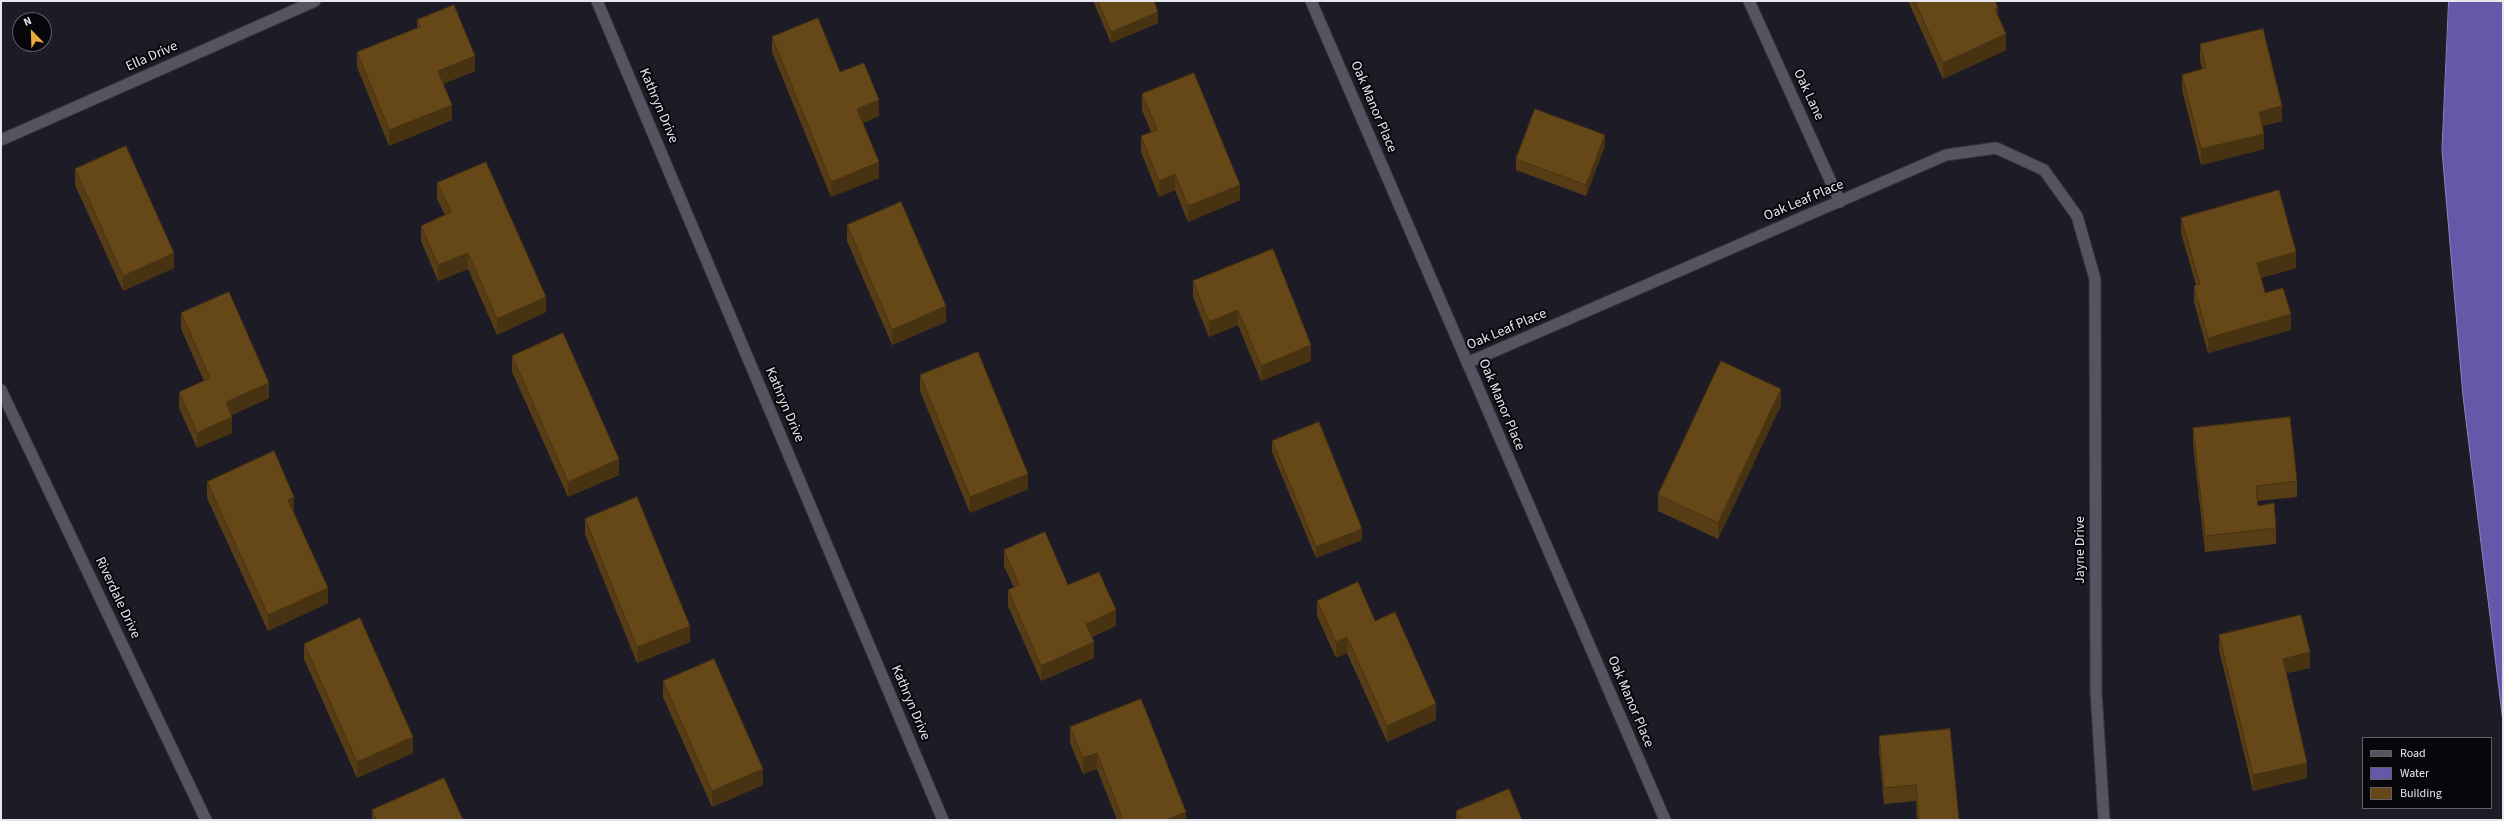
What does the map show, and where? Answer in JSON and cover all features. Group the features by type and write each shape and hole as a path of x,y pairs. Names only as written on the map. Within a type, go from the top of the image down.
{"street":[{"name":"Ella Drive","path":"1,140 315,1"},
{"name":"Kathryn Drive","path":"597,1 943,820"},
{"name":"Oak Manor Place","path":"1311,1 1665,820"},
{"name":"Oak Lane","path":"1748,1 1840,202"},
{"name":"Oak Leaf Place","path":"1467,363 1946,155 1996,148 2044,170 2077,216 2095,279"},
{"name":"Jayne Drive","path":"2095,279 2096,691 2104,820"},
{"name":"Riverdale Drive","path":"1,390 206,820"}],"water":[{"path":"2449,1 2503,1 2503,722 2463,396 2442,150"}],"building":[{"path":"1098,1 1154,1 1158,12 1111,32"},
{"path":"1915,1 1995,1 1998,8 1995,9 2006,34 1943,63"},
{"path":"454,5 475,56 438,71 452,105 389,130 357,52 420,27 417,20"},
{"path":"818,18 840,72 864,63 879,100 857,109 879,162 831,182 772,37"},
{"path":"2263,29 2282,106 2259,112 2264,134 2201,149 2182,75 2206,68 2200,44"},
{"path":"1194,73 1240,185 1188,206 1175,174 1159,181 1141,136 1157,130 1142,94"},
{"path":"1535,109 1605,135 1586,185 1516,159"},
{"path":"126,146 174,253 123,276 75,169"},
{"path":"486,162 546,297 497,319 468,253 438,265 421,226 451,212 437,183"},
{"path":"2279,190 2296,252 2257,263 2265,293 2283,288 2291,314 2208,338 2194,286 2200,284 2181,218"},
{"path":"901,202 946,306 892,330 847,225"},
{"path":"1273,249 1311,345 1261,366 1238,310 1209,322 1193,281"},
{"path":"229,292 269,383 226,402 232,417 197,433 179,392 210,378 181,313"},
{"path":"563,333 619,459 568,482 512,356"},
{"path":"978,352 1028,474 970,497 920,375"},
{"path":"1721,361 1781,389 1718,523 1658,495"},
{"path":"2290,417 2297,481 2256,486 2258,506 2274,503 2276,528 2205,536 2193,428"},
{"path":"1319,422 1362,529 1316,547 1272,441"},
{"path":"274,451 294,497 288,500 328,588 268,615 207,482"},
{"path":"637,497 690,626 637,647 585,519"},
{"path":"1045,532 1068,585 1099,572 1116,610 1086,624 1094,642 1041,666 1008,590 1019,585 1004,550"},
{"path":"1358,582 1375,621 1395,612 1436,704 1387,726 1347,637 1336,642 1317,601"},
{"path":"2301,615 2310,652 2283,659 2307,763 2253,775 2219,635"},
{"path":"360,618 413,737 357,762 304,644"},
{"path":"714,659 763,769 712,791 663,681"},
{"path":"1141,699 1186,812 1166,820 1123,820 1097,753 1083,758 1070,727"},
{"path":"1950,729 1959,820 1919,820 1916,785 1884,788 1879,736"},
{"path":"444,778 463,820 376,820 372,810"},
{"path":"1509,789 1522,820 1460,820 1456,811"}]}
